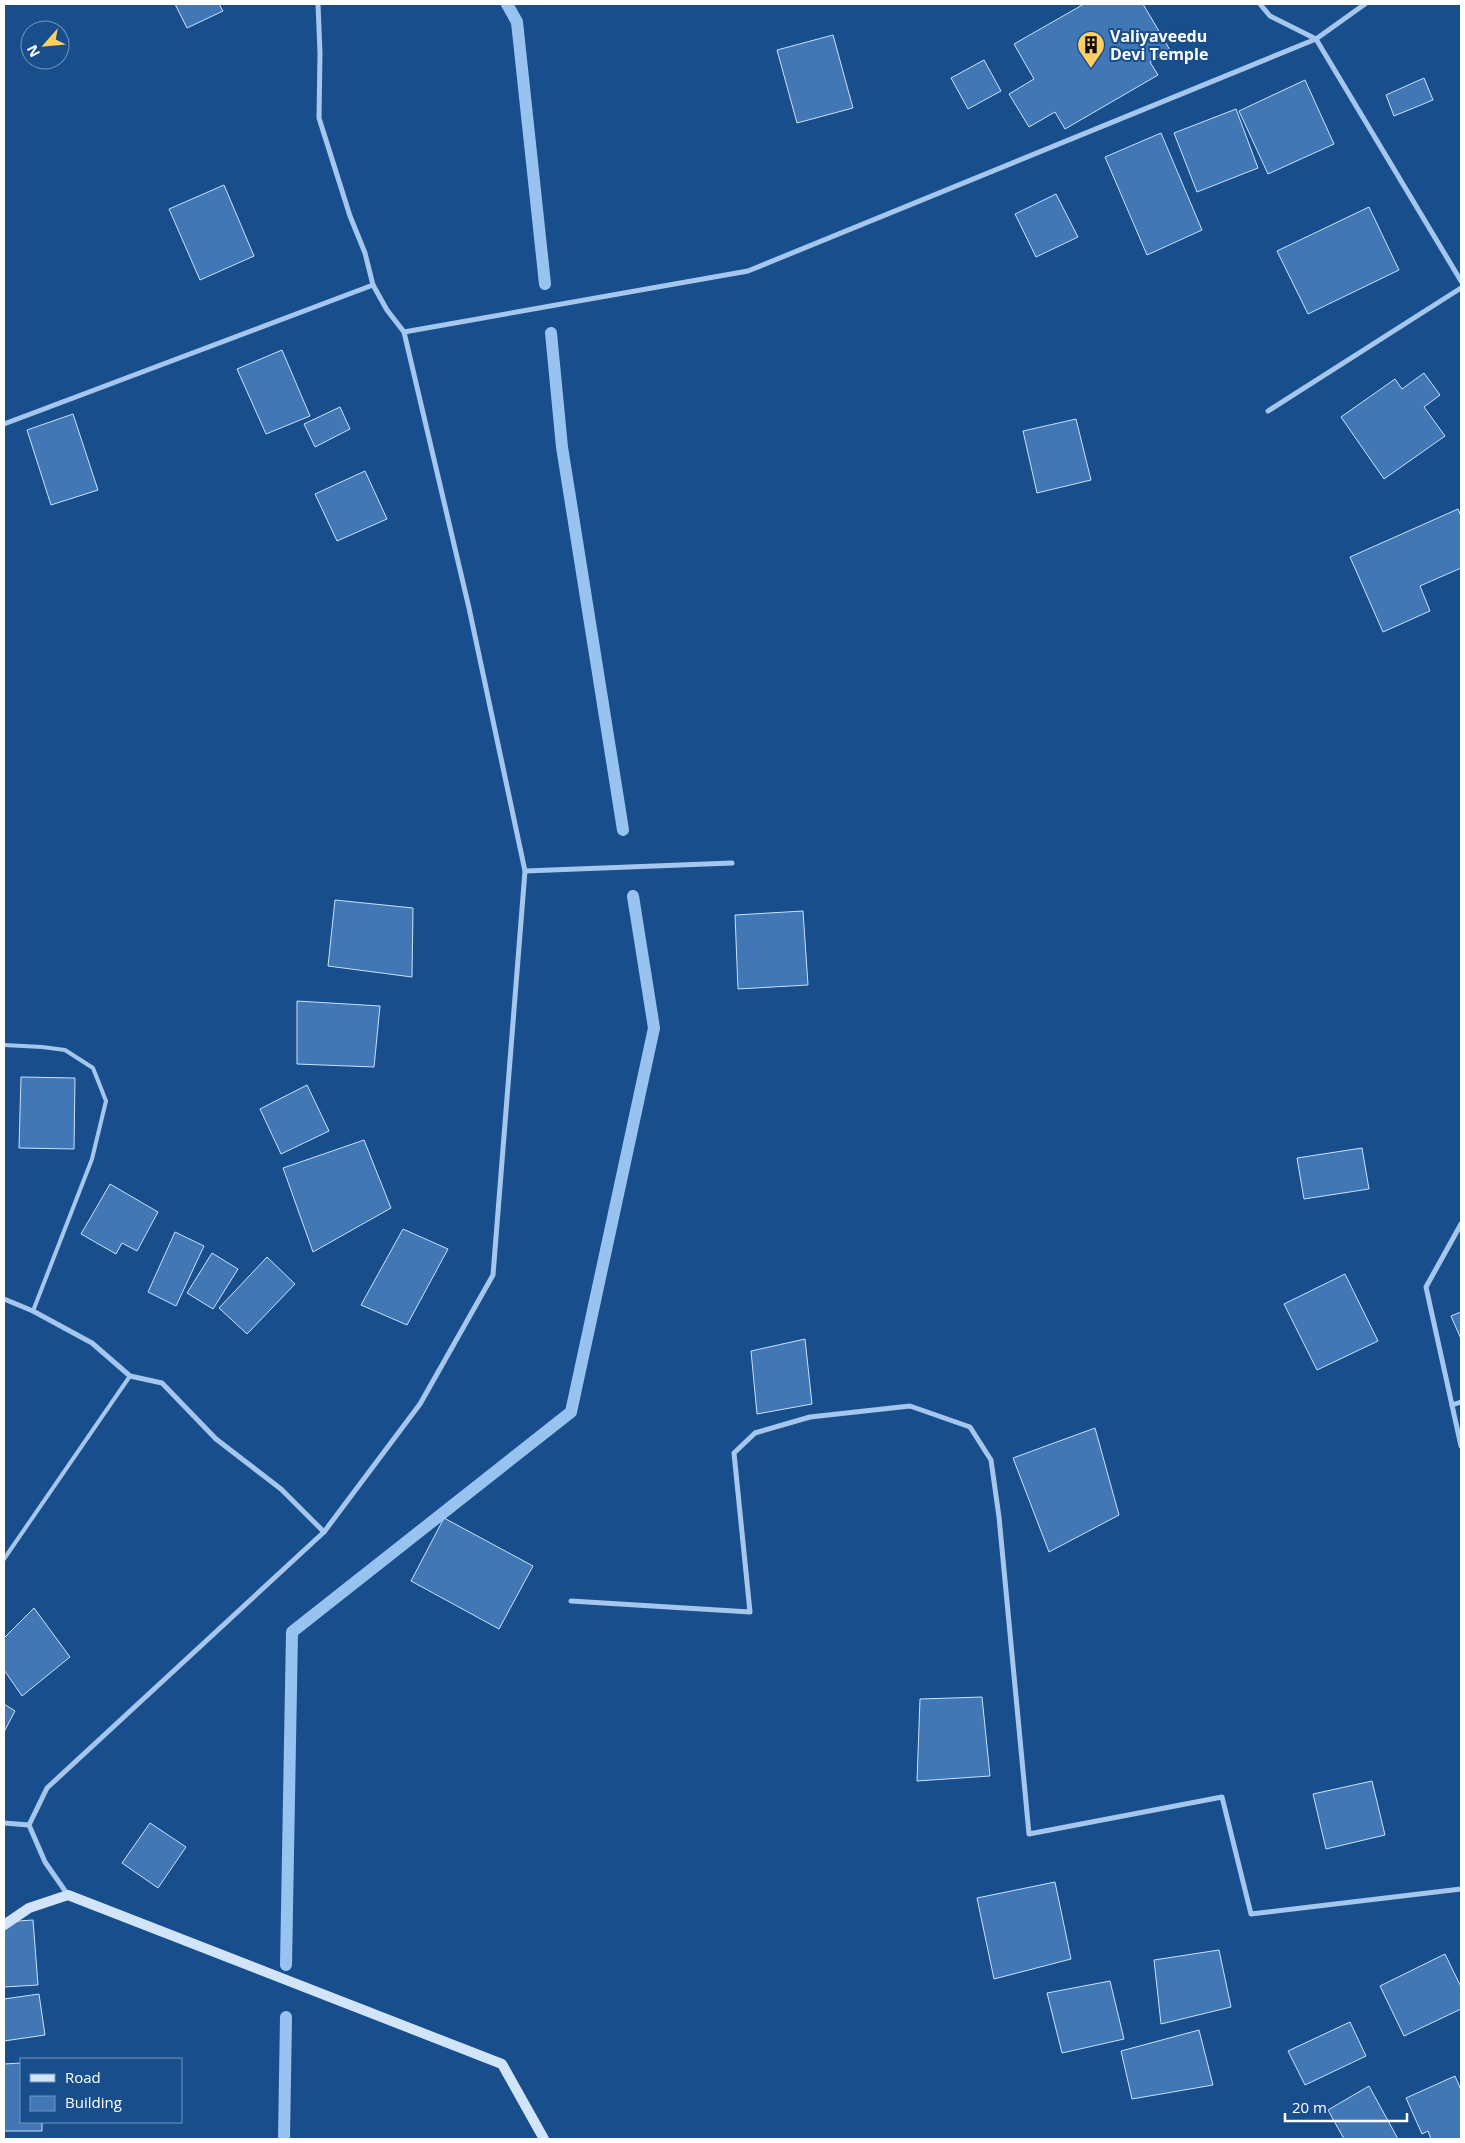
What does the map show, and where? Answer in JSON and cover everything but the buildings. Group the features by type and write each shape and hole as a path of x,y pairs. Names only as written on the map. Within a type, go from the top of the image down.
{"street":[{"path":"318,4 320,53 319,118 350,216 365,253 373,285 386,310 404,332 469,608 525,871 494,1275 420,1404 324,1532 47,1788 29,1825 45,1862 68,1895 502,2064 544,2139"},
{"path":"1260,4 1270,16 1316,39 1461,281"},
{"path":"404,332 748,271 1316,39 1365,4"},
{"path":"4,424 373,285"},
{"path":"1268,411 1461,288"},
{"path":"525,871 732,863"},
{"path":"1461,1224 1426,1287 1461,1446"},
{"path":"4,1299 33,1311 92,1343 130,1376 162,1383 216,1439 281,1489 324,1532"},
{"path":"1452,1405 1461,1402"},
{"path":"571,1601 750,1612 734,1453 755,1434 810,1417 910,1406 970,1427 991,1460 1000,1527 1029,1834 1222,1797 1251,1914 1461,1889"},
{"path":"4,1823 29,1825"},
{"path":"4,1925 29,1908 68,1895"}],"lane":[{"path":"4,1045 42,1046 64,1050 93,1068 106,1101 92,1159 33,1311"},
{"path":"4,1559 130,1376"}],"waterway":[{"path":"507,4 517,22 545,284"},
{"path":"551,333 562,447 623,830"},
{"path":"286,1965 292,1632 571,1412 654,1028 633,896"},
{"path":"284,2139 286,2017"}],"place":[{"name":"Valiyaveedu Devi Temple","path":"1091,69"}]}
